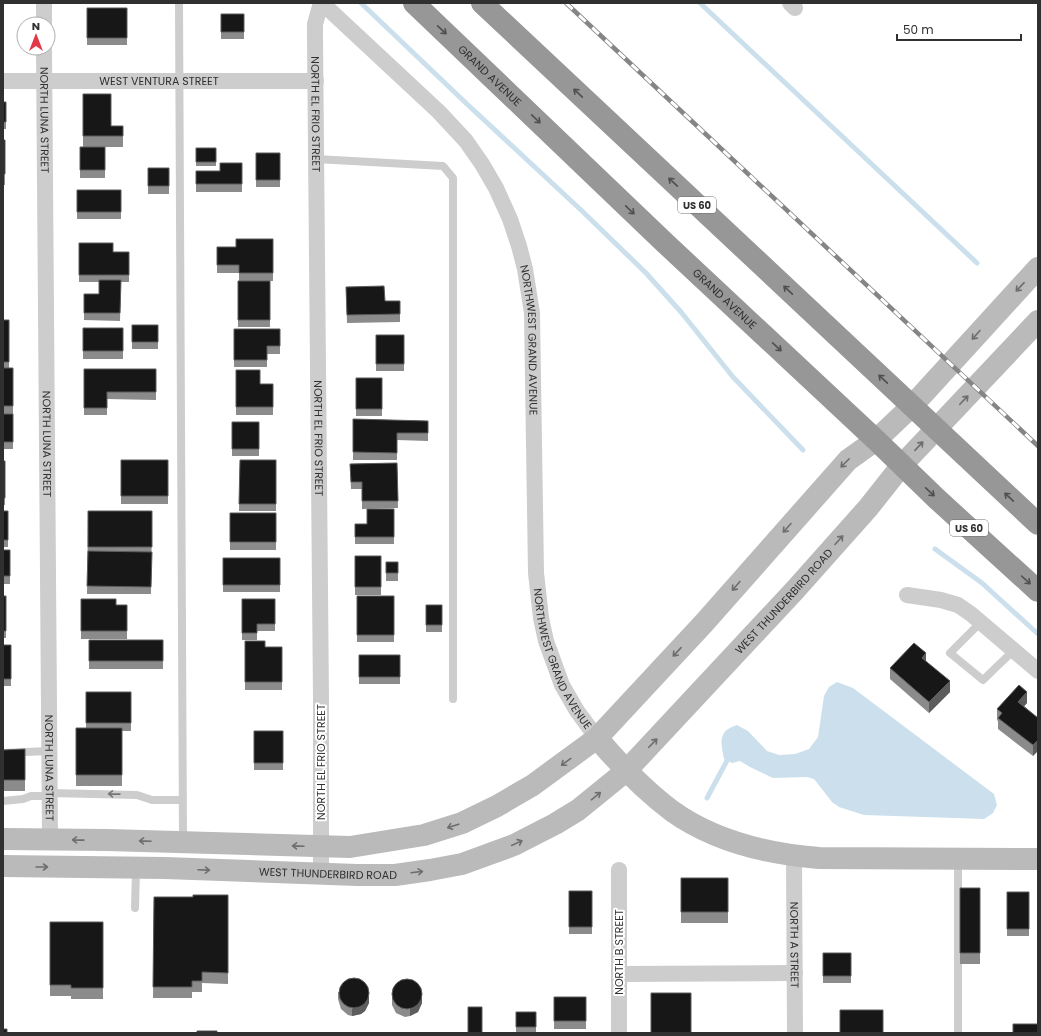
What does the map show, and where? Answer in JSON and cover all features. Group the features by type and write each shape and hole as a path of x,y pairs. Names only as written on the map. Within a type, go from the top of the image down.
{"highway":[{"name":"GRAND AVENUE","path":"414,3 665,243 1038,591"},
{"name":"US 60","path":"482,3 1038,524"}],"main road":[{"path":"3,839 350,847 424,835 462,823 497,806 533,785 597,738 704,623 848,460 876,440 912,406 1038,268"},
{"name":"WEST THUNDERBIRD ROAD","path":"3,866 395,875 462,864 514,845 556,824 578,810 626,771 795,590 868,508 902,465 1038,322"},
{"path":"597,738 626,771 674,812 717,835 747,846 794,856 819,858 1038,859"}],"street":[{"path":"44,3 44,16"},
{"name":"NORTH EL FRIO STREET","path":"321,3 316,24 322,699 321,874"},
{"name":"NORTHWEST GRAND AVENUE","path":"321,3 439,112 466,141 496,188 510,219 525,269 532,313 536,573 541,618 546,641 562,685 577,711 597,738"},
{"name":"NORTH LUNA STREET","path":"44,56 50,839"},
{"name":"WEST VENTURA STREET","path":"3,81 316,81"},
{"path":"907,595 941,600 958,605 981,622 1038,671"},
{"name":"NORTH A STREET","path":"794,856 795,1033"},
{"name":"NORTH B STREET","path":"619,870 619,1033"},
{"path":"619,974 795,973"}],"lane":[{"path":"179,3 183,842"},
{"path":"316,159 443,166 453,178 453,699"},
{"path":"981,622 950,652 983,680 1014,650"},
{"path":"3,753 49,751"},
{"path":"3,802 23,799 31,796 50,795 137,795 152,800 183,800"},
{"path":"958,859 958,1033"},
{"path":"135,908 136,868"}],"water":[{"path":"837,682 853,688 994,794 997,805 993,813 984,819 864,815 839,807 832,802 814,779 807,777 773,778 740,761 732,763 724,759 722,748 723,734 737,725 748,731 767,751 779,755 795,754 809,749 818,737 824,696 829,687"}],"building":[{"path":"87,8 127,8 127,38 87,38"},
{"path":"221,14 244,14 244,32 221,32"},
{"path":"83,94 111,94 111,126 123,126 123,136 83,136"},
{"path":"3,102 6,102 6,122 3,122"},
{"path":"3,140 5,140 5,174 3,174"},
{"path":"80,147 105,147 105,170 80,170"},
{"path":"196,148 216,148 216,162 196,162"},
{"path":"256,153 280,153 280,180 256,180"},
{"path":"220,163 242,163 242,184 196,184 196,171 220,171"},
{"path":"148,168 169,168 169,186 148,186"},
{"path":"77,190 121,190 121,212 77,212"},
{"path":"236,239 273,239 273,273 239,273 239,265 217,265 217,247 236,247"},
{"path":"79,243 113,243 113,252 129,252 129,275 79,275"},
{"path":"99,280 121,280 120,313 84,313 84,294 99,294"},
{"path":"238,281 270,281 270,320 238,320"},
{"path":"384,286 385,301 400,301 400,314 347,315 346,287"},
{"path":"3,320 9,320 9,362 3,362"},
{"path":"132,325 158,325 158,342 132,342"},
{"path":"83,328 123,328 123,351 83,351"},
{"path":"234,329 280,329 280,346 267,346 267,360 234,360"},
{"path":"376,335 404,335 404,364 376,364"},
{"path":"3,368 13,368 13,406 3,406"},
{"path":"84,369 156,369 156,392 107,392 107,408 84,408"},
{"path":"236,370 260,370 260,384 273,384 273,407 236,407"},
{"path":"356,378 382,378 382,409 356,409"},
{"path":"3,414 13,414 13,442 3,442"},
{"path":"353,419 428,421 428,433 397,433 397,453 353,452"},
{"path":"232,422 259,422 259,449 232,449"},
{"path":"121,460 168,460 168,496 121,496"},
{"path":"240,460 276,460 276,504 239,504"},
{"path":"3,461 5,461 5,498 3,498"},
{"path":"397,463 398,501 362,501 362,482 351,482 350,464"},
{"path":"367,509 394,509 394,537 355,537 355,524 367,524"},
{"path":"3,511 8,511 8,540 3,540"},
{"path":"88,511 152,511 152,547 88,547"},
{"path":"230,513 276,513 276,542 230,542"},
{"path":"3,550 10,550 10,576 3,576"},
{"path":"88,551 152,552 151,587 87,586"},
{"path":"355,556 381,556 381,587 355,587"},
{"path":"223,558 280,558 280,585 223,585"},
{"path":"386,562 398,562 398,573 386,573"},
{"path":"3,596 6,596 6,631 3,631"},
{"path":"357,596 394,596 394,635 357,635"},
{"path":"81,599 116,599 116,605 127,605 127,631 81,631"},
{"path":"242,599 275,599 275,624 257,624 257,633 242,633"},
{"path":"426,605 442,605 442,625 426,625"},
{"path":"89,640 163,640 163,661 89,661"},
{"path":"245,641 265,641 265,647 282,647 282,682 245,682"},
{"path":"914,643 926,653 922,658 950,681 929,702 890,668"},
{"path":"3,645 11,645 11,679 3,679"},
{"path":"359,655 400,655 400,677 359,677"},
{"path":"1019,685 1027,692 1018,702 1038,718 1038,740 1033,745 998,718 1002,713 997,709"},
{"path":"86,692 131,692 131,723 86,723"},
{"path":"76,728 122,728 122,775 76,775"},
{"path":"254,731 283,731 283,763 254,763"},
{"path":"25,749 25,780 3,780 3,750"},
{"path":"681,878 728,878 728,912 681,912"},
{"path":"960,888 980,888 980,953 960,953"},
{"path":"569,891 592,891 592,927 569,927"},
{"path":"1007,892 1029,892 1029,929 1007,929"},
{"path":"193,895 228,895 228,973 202,972 202,981 192,981 192,987 153,987 154,897 193,897"},
{"path":"50,922 103,922 103,988 71,988 71,985 50,985"},
{"path":"823,953 851,953 851,976 823,976"},
{"path":"354,978 365,982 369,993 365,1004 354,1008 343,1004 339,993 343,982"},
{"path":"407,979 418,983 422,994 418,1005 407,1009 396,1005 392,994 396,983"},
{"path":"651,993 691,993 691,1033 651,1033"},
{"path":"554,997 586,997 586,1021 554,1021"},
{"path":"468,1007 482,1007 482,1033 468,1033"},
{"path":"840,1010 883,1010 883,1033 840,1033"},
{"path":"516,1012 536,1012 536,1027 516,1027"},
{"path":"1013,1024 1038,1024 1038,1033 1013,1033"},
{"path":"3,1029 7,1029 7,1033 3,1033"},
{"path":"197,1031 217,1031 217,1033 197,1033"}],"waterway":[{"path":"361,3 646,273 681,312 733,377 803,450"},
{"path":"700,3 977,263"},
{"path":"935,549 982,583 1038,634"},
{"path":"707,798 730,755"}],"railway":[{"path":"566,3 1038,446"}]}
